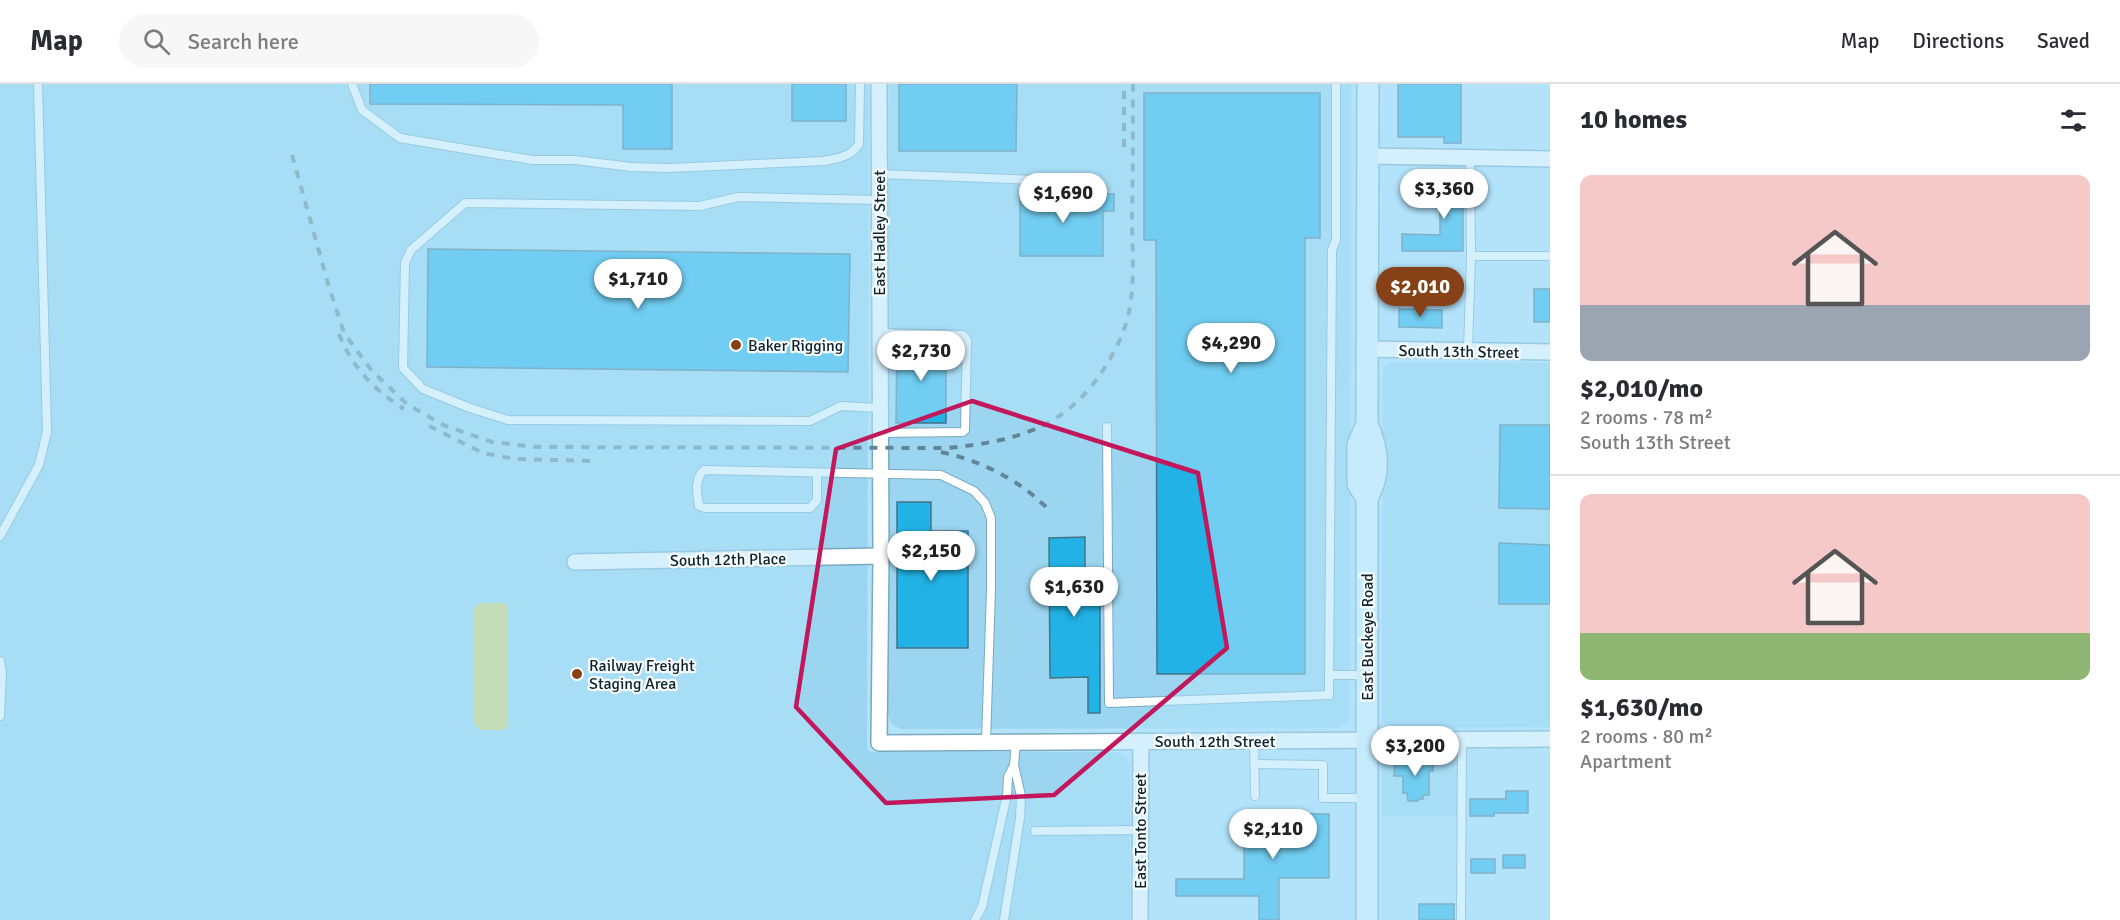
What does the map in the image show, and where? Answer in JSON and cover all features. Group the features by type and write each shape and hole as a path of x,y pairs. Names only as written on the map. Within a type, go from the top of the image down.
{"main road":[{"name":"East Buckeye Road","path":"1367,920 1367,498 1376,483 1376,446 1367,424 1368,84"}],"street":[{"name":"East Hadley Street","path":"879,84 881,556 879,743"},
{"path":"1368,156 1550,159"},
{"name":"South 13th Street","path":"1367,349 1550,352"},
{"name":"South 12th Place","path":"574,562 881,556"},
{"name":"South 12th Street","path":"879,743 1550,739"},
{"name":"East Tonto Street","path":"1140,920 1141,741"}],"lane":[{"path":"0,536 39,465 47,432 38,84"},
{"path":"352,84 362,110 400,138 533,160 575,160 631,167 669,168 824,161 844,157 855,150 859,144 860,84"},
{"path":"1107,427 1109,703 1329,695 1332,250 1336,240 1336,84"},
{"path":"1468,351 1471,256 1470,158"},
{"path":"879,174 1065,181"},
{"path":"879,200 738,197 700,206 465,203 411,250 405,263 403,368 423,389 508,420 810,421 841,406 879,408"},
{"path":"1471,256 1550,256"},
{"path":"879,333 963,335 967,340 963,432 879,433"},
{"path":"817,474 817,500 810,508 705,508 699,506 696,491 700,474 704,470 941,475 974,491 985,503 991,518 986,742"},
{"path":"0,661 2,672 0,716"},
{"path":"1329,675 1367,675"},
{"path":"1461,920 1462,739"},
{"path":"1254,741 1255,796"},
{"path":"1004,920 1020,818 1021,796 1014,765 1016,742"},
{"path":"1255,764 1323,765 1323,798 1367,798"},
{"path":"975,920 982,907 1007,795 1008,777 1014,765"},
{"path":"1035,831 1140,830"}],"highlighted area":[{"path":"972,401 1198,473 1227,648 1054,795 886,803 796,707 836,449"}],"shaded area":[{"path":"0,84 869,84 867,749 871,752 1117,752 1126,758 1130,766 1130,920 0,920"},
{"path":"889,84 1351,84 1350,716 1345,724 1337,728 901,729 892,724 888,715"},
{"path":"1391,362 1550,363 1550,727 1391,728 1385,725 1382,718 1383,373 1385,366"},
{"path":"479,603 504,603 508,606 508,726 504,730 479,730 474,723 473,610"},
{"path":"1391,752 1457,752 1457,816 1382,816 1382,761"}],"building":[{"path":"370,84 672,84 672,149 623,149 623,105 370,104"},
{"path":"792,84 846,84 846,121 792,121"},
{"path":"899,84 1017,84 1016,151 899,151"},
{"path":"1398,84 1461,84 1461,143 1444,143 1444,137 1398,137"},
{"path":"1144,93 1320,93 1320,238 1305,238 1305,674 1157,674 1156,240 1144,240"},
{"path":"1440,173 1463,173 1463,251 1402,251 1402,234 1440,235"},
{"path":"1020,193 1114,194 1114,211 1103,211 1103,256 1020,256"},
{"path":"428,249 850,254 848,372 427,367"},
{"path":"1534,289 1550,289 1550,322 1534,322"},
{"path":"1399,309 1442,310 1442,328 1399,327"},
{"path":"897,340 946,341 946,423 896,423"},
{"path":"1500,425 1550,425 1550,509 1499,508"},
{"path":"897,502 931,502 931,531 968,531 968,648 897,648"},
{"path":"1085,537 1085,594 1100,594 1100,713 1088,713 1088,677 1050,678 1049,538"},
{"path":"1499,543 1550,545 1550,604 1499,604"},
{"path":"1395,759 1433,759 1433,771 1429,771 1429,795 1423,795 1423,799 1418,799 1418,801 1408,801 1407,793 1403,793 1403,776 1394,776"},
{"path":"1506,791 1528,791 1528,813 1470,816 1470,799 1506,799"},
{"path":"1251,813 1329,814 1329,878 1279,878 1279,920 1259,920 1259,896 1176,896 1176,879 1244,879 1244,846 1251,846"},
{"path":"1503,855 1525,855 1525,868 1503,868"},
{"path":"1471,859 1495,859 1495,873 1471,873"},
{"path":"1419,904 1454,904 1454,920 1419,920"}],"railway":[{"path":"1124,84 1124,147"},
{"path":"292,155 344,333 372,371 407,404 443,425 492,442 536,447 948,448 997,441 1019,435 1059,416 1077,402 1093,384 1122,336 1130,307 1132,285 1133,84"},
{"path":"339,334 350,357 365,377 404,409"},
{"path":"429,426 483,453 515,459 595,461"},
{"path":"941,452 986,466 1000,473 1038,499 1049,510"}],"place":[{"name":"Baker Rigging","path":"736,345"},
{"name":"Railway Freight Staging Area","path":"577,674"}]}
